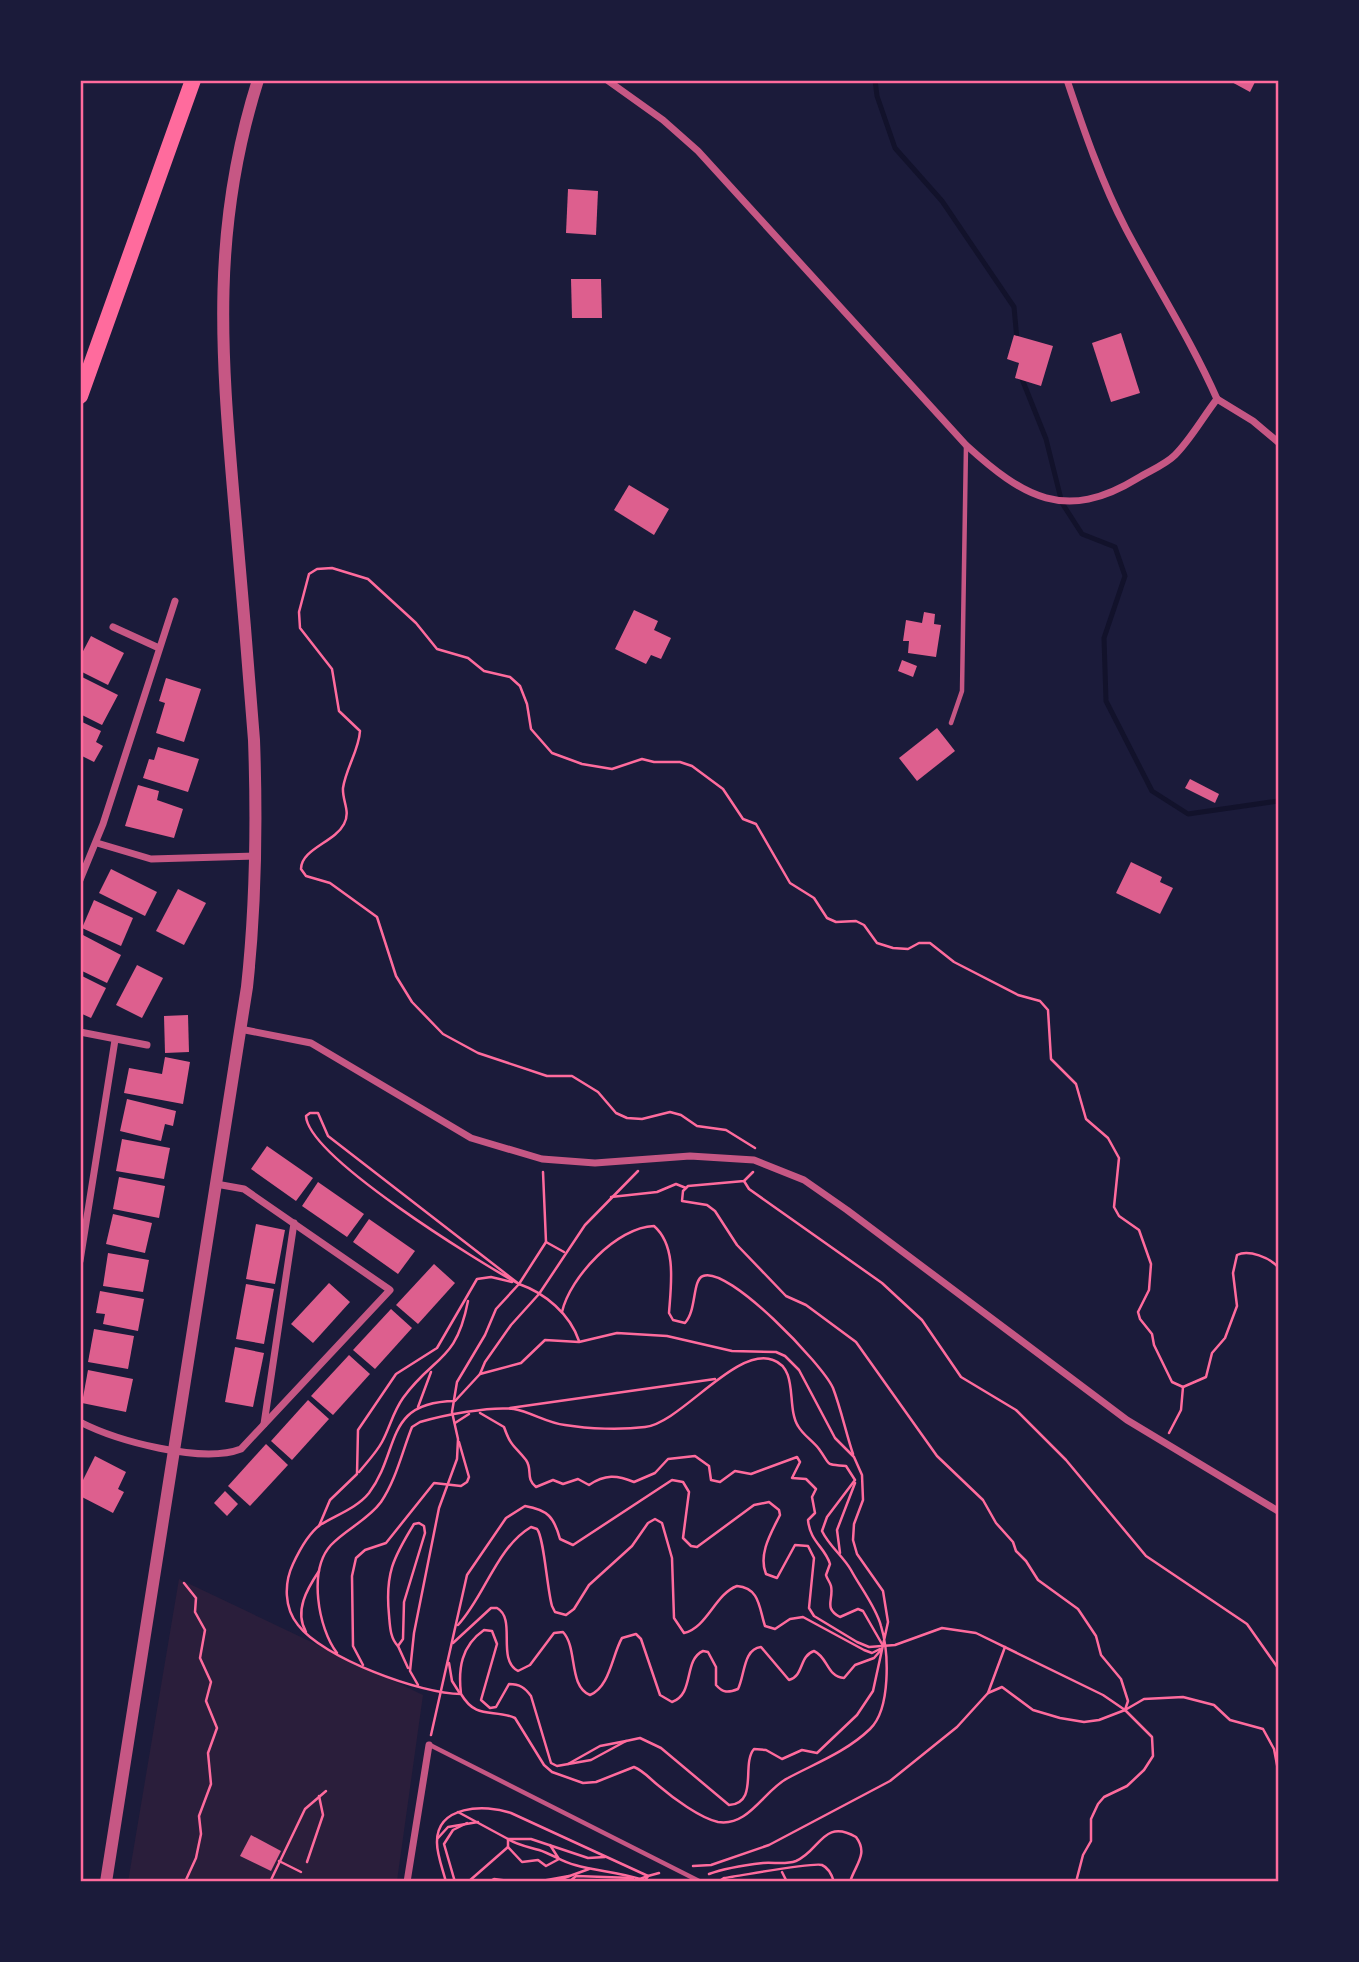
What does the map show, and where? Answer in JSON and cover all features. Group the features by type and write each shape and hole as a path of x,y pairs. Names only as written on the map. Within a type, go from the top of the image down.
{"highway":[{"path":"80,396 193,80"}],"street":[{"path":"106,1881 216,1184 254,918 254,740 223,380 221,316 226,229 234,177 258,80"},
{"path":"607,80 663,120 698,151 966,444 1001,477 1030,494 1056,501 1088,499 1115,492 1174,456 1217,399"},
{"path":"1067,80 1106,186 1126,229 1183,329 1217,399 1253,421 1279,442"},
{"path":"80,880 97,843 175,601"},
{"path":"113,627 159,648"},
{"path":"97,843 151,859 256,856"},
{"path":"239,1029 311,1043 471,1138 542,1159 595,1163 691,1156 754,1160 804,1180 1163,1444 1279,1511"},
{"path":"80,1032 147,1045"},
{"path":"80,1261 115,1040"},
{"path":"80,1422 110,1437 174,1449 225,1455 241,1449 390,1290 244,1189 216,1184"},
{"path":"264,1424 294,1223"},
{"path":"407,1881 429,1745"}],"lane":[{"path":"951,723 962,691 966,444"},
{"path":"429,1745 699,1880"}],"path":[{"path":"754,1160 755,1148 726,1130 696,1125 681,1115 670,1112 642,1119 627,1118 616,1113 598,1092 572,1076 547,1076 478,1053 443,1034 412,1002 396,976 377,918 330,883 306,876 301,869 306,856 339,832 345,823 348,811 343,791 360,731 340,711 332,669 300,628 299,612 309,574 317,569 331,568 368,579 416,622 437,649 468,658 484,671 510,677 520,686 527,704 531,729 552,753 582,764 612,769 642,759 680,762 692,766 723,789 743,819 756,824 790,883 814,898 827,918 836,922 856,921 864,925 877,943 893,948 908,949 919,943 930,943 975,973 1018,995 1040,1001 1048,1010 1051,1059 1076,1084 1086,1119 1108,1139 1119,1158 1114,1207 1119,1216 1139,1230 1151,1264 1149,1290 1138,1312 1152,1334 1154,1345 1171,1382 1183,1387 1206,1377 1212,1353 1225,1338 1238,1300 1233,1273 1237,1255 1251,1254 1272,1261 1279,1267"},
{"path":"519,1284 328,1136 318,1113 306,1116 306,1125 312,1135 342,1163 456,1249 519,1284 539,1294 562,1312 575,1329 579,1342"},
{"path":"365,1668 353,1646 352,1576 356,1558 365,1550 386,1543 435,1483 449,1482 461,1486 469,1478 454,1424 457,1382 485,1335 496,1309 519,1284 546,1242 542,1159"},
{"path":"318,1527 369,1492 398,1424 418,1407 437,1401 455,1401 480,1374 511,1325 539,1294 564,1252 611,1197 652,1159"},
{"path":"1125,1710 1128,1701 1121,1679 1101,1656 1097,1636 1078,1609 1038,1580 1027,1561 1016,1551 1013,1542 996,1523 983,1500 937,1455 856,1342 806,1305 786,1296 737,1245 715,1212 707,1205 682,1201 686,1188 694,1184 710,1186 744,1181 749,1189 882,1283 928,1327 961,1377 1016,1410 1066,1460 1146,1556 1247,1625 1279,1668"},
{"path":"611,1197 657,1192 676,1184 686,1188"},
{"path":"562,1312 571,1291 608,1247 634,1228 654,1226 663,1234 668,1248 669,1313 673,1320 685,1323 691,1317 697,1281 702,1276 710,1275 748,1295 823,1371 833,1387 862,1475 864,1493 853,1524 853,1540 857,1554 883,1591 888,1622 873,1690 857,1715 817,1752 802,1751 782,1759 766,1750 754,1749 748,1755 747,1792 734,1806 729,1805 650,1740 640,1738 600,1746 566,1765"},
{"path":"546,1242 564,1252"},
{"path":"357,1474 358,1430 396,1374 437,1348 477,1279 491,1276 519,1284"},
{"path":"461,1694 441,1693 385,1678 337,1653 308,1635 293,1618 288,1604 287,1587 292,1566 318,1527 330,1500 357,1474 381,1444 391,1417 405,1395 452,1349 463,1328 468,1298"},
{"path":"480,1374 521,1363 545,1340 579,1342 617,1333 692,1339 732,1351 766,1350 785,1356 799,1370 835,1438 854,1457"},
{"path":"502,1408 518,1410 564,1425 645,1427 673,1414 718,1379 758,1359 779,1363 786,1371 792,1391 792,1413 798,1427 820,1451 827,1464 833,1467 846,1466 855,1479"},
{"path":"418,1407 432,1368"},
{"path":"308,1635 303,1626 303,1599 329,1547 381,1502 412,1427 430,1419 718,1379"},
{"path":"1163,1444 1181,1410 1183,1387"},
{"path":"478,1412 504,1427 507,1442 525,1460 529,1481 536,1487 552,1480 563,1484 578,1479 589,1485 600,1478 621,1476 634,1482 655,1473 668,1459 688,1457 695,1457 709,1466 708,1477 720,1482 736,1471 751,1474 797,1457 800,1462 792,1478 806,1479 816,1489 812,1497 815,1513 808,1520 808,1527 817,1548 830,1564 826,1575 831,1586 829,1605 832,1613 840,1617 858,1609 863,1611 883,1647"},
{"path":"454,1424 469,1414"},
{"path":"410,1671 414,1633 436,1520 457,1459 458,1439"},
{"path":"449,1659 452,1681 467,1704 487,1715 515,1718 544,1765 552,1772 583,1783 596,1782 634,1767 701,1814 724,1822 748,1813 786,1779 826,1761 869,1730 883,1702 886,1680 881,1625 841,1556 826,1540 823,1524 855,1479"},
{"path":"841,1556 837,1530 855,1479"},
{"path":"429,1745 467,1575 514,1511 525,1506 540,1509 555,1521 560,1539 573,1545 648,1495 677,1480 683,1482 689,1492 683,1538 686,1544 697,1547 754,1505 769,1502 779,1510 779,1515 765,1546 763,1568 766,1574 777,1578 794,1545 808,1546 814,1558 809,1608 814,1616 857,1642 883,1647"},
{"path":"457,1626 471,1612 510,1545 526,1530 537,1529 541,1534 543,1566 550,1599 555,1612 566,1615 574,1609 589,1585 632,1546 648,1523 655,1519 662,1523 672,1558 674,1618 684,1633 696,1626 726,1593 737,1586 746,1587 756,1594 765,1626 770,1629 775,1629 790,1619 803,1617 872,1653 942,1628 976,1633 1103,1695 1125,1710 1152,1737 1153,1756 1126,1786 1104,1797 1098,1804 1091,1819 1091,1841 1083,1855 1076,1881"},
{"path":"398,1646 402,1639 404,1602 425,1533 424,1525 419,1523 414,1524 389,1570 387,1593 390,1628 398,1646 410,1671 418,1685"},
{"path":"319,1571 324,1626 337,1653"},
{"path":"184,1583 196,1598 195,1612 205,1630 201,1658 209,1673 206,1701 217,1728 208,1753 211,1784 199,1816 201,1834 196,1858 185,1881"},
{"path":"453,1643 491,1608 497,1608 505,1615 510,1661 519,1671 530,1665 554,1633 563,1632 571,1647 580,1688 590,1695 597,1693 622,1638 636,1634 641,1639 660,1695 672,1702 683,1693 694,1658 704,1651 708,1652 716,1667 716,1685 721,1691 729,1692 738,1689 748,1653 754,1647 761,1647 768,1653 789,1680 799,1673 808,1653 821,1654 831,1673 844,1678 855,1665 874,1658 883,1647"},
{"path":"461,1694 459,1674 462,1658 476,1636 484,1630 492,1631 497,1644 481,1700 490,1708 496,1707 509,1684 526,1689 531,1696 551,1763 566,1765 592,1760 626,1741"},
{"path":"632,1881 674,1868 711,1865 769,1845 890,1782 963,1722 988,1692 1005,1646"},
{"path":"988,1692 1002,1688 1034,1710 1084,1722 1099,1720 1144,1699 1175,1697 1214,1705 1230,1720 1263,1729 1275,1749 1279,1770"},
{"path":"270,1881 305,1809 326,1791"},
{"path":"307,1862 323,1815 319,1796"},
{"path":"446,1881 437,1839 443,1821 458,1812 495,1807 649,1876"},
{"path":"458,1812 475,1822 488,1825 508,1839 557,1860 640,1879"},
{"path":"437,1839 448,1827 475,1822"},
{"path":"455,1881 445,1839 458,1826"},
{"path":"699,1880 720,1870 792,1863 802,1858 827,1833 838,1831 856,1837 862,1850 861,1859 850,1881"},
{"path":"508,1839 531,1839 588,1858 608,1856"},
{"path":"508,1839 508,1847 524,1863 538,1860 546,1866 557,1860"},
{"path":"550,1845 557,1860"},
{"path":"468,1881 508,1847"},
{"path":"279,1861 302,1872"},
{"path":"718,1881 821,1864 829,1869 834,1881"},
{"path":"569,1881 591,1868"},
{"path":"781,1871 787,1881"},
{"path":"536,1881 564,1876 640,1879"},
{"path":"553,1881 576,1876"},
{"path":"646,1881 649,1876"},
{"path":"488,1881 510,1881"}],"shaded area":[{"path":"179,1579 423,1695 397,1881 128,1882"}],"building":[{"path":"1228,80 1256,80 1250,92"},
{"path":"568,189 598,191 596,235 566,233"},
{"path":"571,279 601,279 602,318 572,318"},
{"path":"1121,333 1140,393 1111,402 1092,343"},
{"path":"1014,335 1053,346 1041,386 1015,378 1019,363 1007,359"},
{"path":"629,485 669,509 654,535 614,510"},
{"path":"634,610 658,621 654,630 671,638 661,659 651,655 646,664 615,649"},
{"path":"924,612 935,614 934,624 941,625 936,657 908,653 909,641 903,641 906,620 922,623"},
{"path":"91,636 124,653 108,685 80,671 80,657"},
{"path":"902,660 917,666 913,677 898,671"},
{"path":"82,677 118,695 102,725 80,714"},
{"path":"166,678 201,689 184,742 156,733 165,703 159,701"},
{"path":"80,721 101,731 96,742 103,746 94,762 80,755"},
{"path":"937,728 955,751 917,781 899,758"},
{"path":"158,747 199,759 188,792 143,778 149,759 154,760"},
{"path":"1190,779 1219,794 1215,803 1185,788"},
{"path":"138,785 159,791 157,800 183,809 174,838 125,826"},
{"path":"1131,862 1162,877 1160,882 1173,888 1160,914 1116,893"},
{"path":"111,869 157,892 145,916 99,893"},
{"path":"178,889 206,903 184,945 156,931"},
{"path":"94,900 133,918 121,946 82,928"},
{"path":"83,935 121,955 107,983 80,970"},
{"path":"137,965 163,978 142,1018 116,1005"},
{"path":"80,975 106,988 91,1018 80,1013"},
{"path":"188,1015 189,1052 165,1053 164,1016"},
{"path":"165,1057 190,1062 183,1104 124,1093 129,1068 162,1074"},
{"path":"127,1099 176,1111 173,1126 165,1124 161,1141 120,1131"},
{"path":"122,1139 170,1148 164,1179 116,1171"},
{"path":"267,1146 313,1178 296,1201 251,1169"},
{"path":"119,1177 165,1186 159,1218 113,1209"},
{"path":"318,1182 364,1214 347,1237 302,1206"},
{"path":"113,1214 152,1223 145,1253 106,1244"},
{"path":"369,1219 415,1251 398,1274 353,1242"},
{"path":"256,1224 285,1230 275,1284 246,1279"},
{"path":"108,1253 149,1260 143,1292 103,1286"},
{"path":"434,1264 455,1283 418,1324 396,1305"},
{"path":"329,1283 350,1302 313,1343 291,1324"},
{"path":"246,1284 274,1289 264,1344 236,1339"},
{"path":"100,1291 144,1299 138,1331 103,1324 105,1314 96,1313"},
{"path":"391,1309 412,1328 375,1369 353,1350"},
{"path":"94,1329 134,1336 128,1369 88,1362"},
{"path":"235,1347 264,1353 253,1407 225,1402"},
{"path":"349,1355 370,1374 333,1415 311,1396"},
{"path":"88,1370 133,1379 126,1412 82,1403"},
{"path":"308,1400 329,1419 292,1460 271,1441"},
{"path":"266,1444 288,1465 250,1506 228,1486"},
{"path":"95,1456 126,1472 118,1489 124,1492 113,1513 80,1496 80,1486"},
{"path":"225,1491 238,1504 227,1516 214,1503"},
{"path":"251,1835 281,1851 271,1871 240,1856"}],"waterway":[{"path":"875,80 877,96 895,148 942,201 1014,307 1017,340"},
{"path":"1020,374 1046,439 1062,503 1082,534 1115,547 1125,576 1104,638 1106,701 1152,791 1188,814 1278,801"}]}
